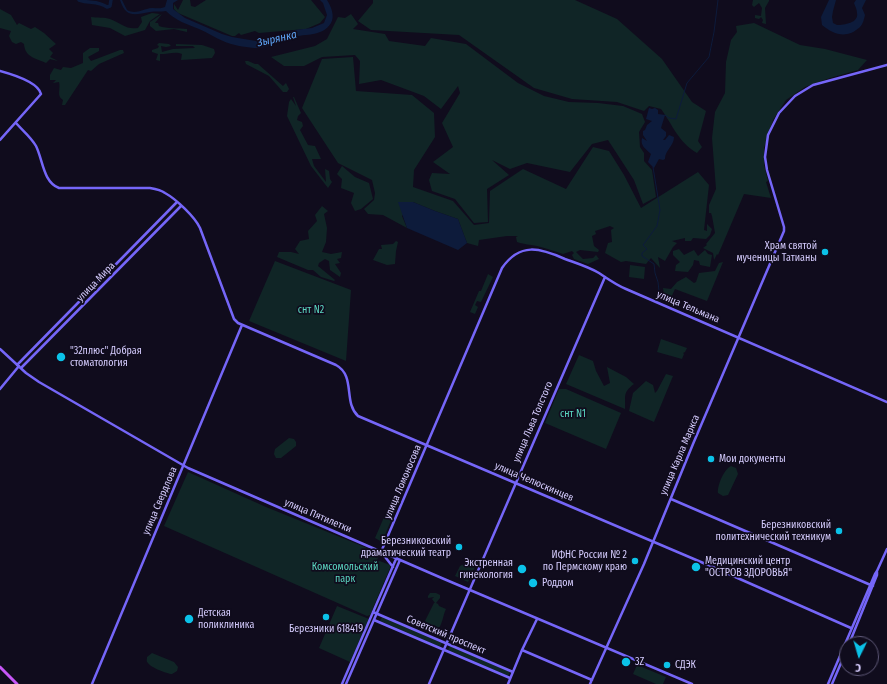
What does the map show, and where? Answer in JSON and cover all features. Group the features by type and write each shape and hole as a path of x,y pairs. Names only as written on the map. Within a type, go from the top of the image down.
{"main road":[{"name":"улица Карла Маркса","path":"590,684 653,542 784,231 767,170 765,157 768,134 778,113 795,96 813,85 887,65"},
{"path":"0,71 29,82 38,88 41,94 0,140"},
{"path":"16,123 28,135 36,147 48,180 55,187 150,188 166,193 177,202 197,222 234,319 242,325"},
{"name":"улица Мира","path":"0,389 19,366 177,202"},
{"name":"улица Мира","path":"19,366 181,206"},
{"name":"улица Тельмана","path":"496,283 502,268 510,258 518,252 540,249 598,272 617,285 887,402"},
{"name":"улица Льва Толстого","path":"429,684 605,277"},
{"name":"улица Ломоносова","path":"381,552 496,283"},
{"name":"улица Челюскинцев","path":"242,325 340,367 347,377 351,407 358,416 851,628"},
{"name":"улица Свердлова","path":"92,684 242,325"},
{"name":"улица Пятилетки","path":"0,349 39,382 183,466 396,559 692,684"},
{"path":"671,499 872,585"},
{"path":"852,636 875,574 887,549"},
{"path":"381,552 395,571"},
{"path":"342,684 396,559"},
{"path":"346,684 400,560"},
{"path":"828,684 851,628 872,585"},
{"name":"Советский проспект","path":"373,612 513,672"},
{"path":"508,684 522,650 538,619"},
{"name":"Советский проспект","path":"374,620 510,678"},
{"path":"522,650 592,680"},
{"path":"0,667 17,684"},
{"path":"832,684 839,668"}],"green space":[{"path":"183,0 190,0 191,6 195,7 206,0 311,0 325,17 320,23 306,29 259,33 255,31 241,35 239,33 232,36 178,13 174,9 174,4 178,10"},
{"path":"373,0 575,0 617,19 662,59 692,102 706,111 698,141 702,147 697,153 685,144 676,133 661,109 649,106 644,111 617,102 572,99 534,88 459,35 371,30 358,21 373,3"},
{"path":"753,0 769,0 765,8 766,24 762,23 763,20 761,17 759,19 755,18 755,15 761,16 762,8 759,3 754,7 752,5"},
{"path":"0,9 11,15 17,25 19,23 31,29 35,27 44,33 56,44 49,49 53,53 50,57 58,61 50,59 46,63 38,60 26,52 24,44 21,42 16,44 12,42 9,36 11,31 0,28"},
{"path":"152,13 160,14 150,21 145,30 125,36 110,28 92,25 91,17 108,18 130,28 138,28 142,22 141,17"},
{"path":"162,14 155,23 158,23 159,26 187,29 187,32 174,29 156,31 150,26 150,22"},
{"path":"351,14 358,24 353,29 385,34 389,41 425,46 431,38 466,44 518,83 544,96 569,102 623,106 642,114 645,122 639,132 640,147 644,153 644,161 652,170 656,197 643,204 634,180 608,140 592,144 570,172 527,163 510,169 492,160 509,175 487,189 488,222 474,223 455,199 432,191 429,180 432,173 450,174 433,162 453,147 442,123 460,93 458,86 441,109 424,96 381,80 359,84 360,61 355,55 322,57 304,66 284,66 271,57 315,46 327,39 338,17 345,18"},
{"path":"754,23 800,45 825,49 867,60 858,70 805,87 786,100 773,120 764,148 764,165 768,181 766,182 771,198 744,194 718,255 717,254 714,260 713,253 703,248 707,245 706,244 715,233 712,216 711,213 709,213 709,205 716,189 712,138 715,112 725,93 726,62 731,40 737,32 736,26"},
{"path":"159,43 169,44 171,46 161,46 162,52 173,49 195,48 193,46 176,46 176,44 202,45 214,49 215,53 212,58 181,60 182,54 180,53 160,54 160,61 156,60 158,54 152,52 152,50 158,48 159,46 157,45"},
{"path":"90,48 99,48 99,51 88,57 91,61 120,50 123,50 124,53 99,64 91,71 88,70 65,105 62,105 63,100 59,94 59,82 53,83 56,80 50,80 50,75 54,68 61,70 63,67 71,68 83,63 83,53"},
{"path":"353,57 356,91 412,95 434,113 435,137 414,170 413,187 453,201 474,225 489,223 490,191 523,169 566,189 593,147 609,151 624,175 641,208 698,172 709,185 704,230 707,231 707,224 712,229 710,235 706,239 693,238 691,241 685,241 685,238 672,241 677,243 665,261 658,257 660,268 651,258 646,264 626,261 621,262 605,253 608,243 612,242 611,230 614,228 610,226 595,231 596,234 592,236 594,246 599,250 598,252 580,250 576,252 583,259 593,258 596,255 599,259 588,264 574,259 572,255 574,253 572,251 563,254 520,243 517,242 516,237 518,236 479,240 478,246 467,243 458,219 413,202 402,216 407,228 383,215 368,214 364,209 374,200 375,193 372,180 338,163 302,108 322,59"},
{"path":"245,61 258,64 283,86 286,83 289,89 287,92 283,92 269,76 246,64"},
{"path":"293,97 301,113 297,120 302,122 303,126 300,130 308,145 315,146 321,159 312,159 314,166 326,182 325,169 329,171 332,182 328,188 311,166 287,116 289,102 291,99 296,106"},
{"path":"342,166 355,177 369,183 373,199 361,209 355,211 351,203 354,193 341,188 342,179 337,174"},
{"path":"322,206 328,211 324,214 327,228 326,242 322,252 331,254 342,252 341,258 337,259 340,263 335,264 341,273 340,277 330,270 329,261 325,259 319,263 318,266 335,280 334,281 321,277 313,270 308,270 277,257 279,252 299,254 295,249 300,241 309,239 308,231 317,221 315,215"},
{"path":"396,241 398,242 395,264 387,265 373,260 379,249 382,249 381,245 393,244"},
{"path":"679,249 684,255 694,250 698,256 705,250 708,254 712,255 710,267 700,265 699,261 694,260 693,265 688,272 675,271 676,265 680,262 673,255 673,251"},
{"name":"снт N2","path":"275,261 351,290 346,361 249,321"},
{"path":"723,262 707,301 675,289 669,302 665,301 663,288 671,289 677,282 686,277 694,283 696,282 699,273 715,271 719,263"},
{"path":"630,265 645,267 644,279 629,277"},
{"path":"488,274 493,277 481,302 477,301 475,305 478,307 475,314 470,312"},
{"path":"661,339 687,348 683,353 682,359 657,352"},
{"path":"579,355 593,361 596,371 604,386 610,383 607,367 626,377 634,384 626,392 625,409 566,384"},
{"path":"666,374 673,376 654,422 629,411 633,393 646,381 653,385 655,393"},
{"name":"снт N1","path":"559,389 566,389 621,413 606,449 545,423"},
{"path":"289,438 294,439 296,446 281,458 276,458 274,454 275,449"},
{"path":"731,466 736,468 738,474 728,495 723,496 718,493 719,486 726,470"},
{"name":"Комсомольский парк","path":"188,472 266,507 377,552 379,556 377,560 390,565 390,568 370,615 367,616 164,526"},
{"path":"391,501 398,504 382,542 375,538"},
{"path":"466,563 475,567 468,582 455,576 460,566"},
{"path":"430,593 440,595 440,598 436,603 446,609 439,628 434,625 430,626 425,621 435,603 432,599 434,597 428,598"},
{"path":"337,606 369,619 350,662 319,648"},
{"path":"382,617 442,643 440,647 380,621"},
{"path":"450,646 510,672 508,676 448,650"},
{"path":"152,653 174,662 178,667 177,671 170,674 149,665 147,662 147,657"},
{"path":"637,665 666,677 663,684 656,684 633,674"}],"water":[{"name":"Зырянка","path":"120,0 122,0 127,10 133,12 152,8 163,8 165,7 167,0 178,0 173,3 173,9 185,18 222,34 262,42 295,30 312,28 324,23 327,15 323,3 320,0 327,0 333,17 331,23 323,31 289,38 267,46 254,48 234,45 220,40 202,30 178,20 166,11 131,14 125,10"},
{"path":"829,0 836,0 832,17 833,23 837,25 847,24 856,19 857,10 854,3 856,0 866,0 862,8 865,15 861,26 850,33 841,34 831,31 822,25 821,17"},
{"path":"649,108 655,108 658,110 658,114 665,115 661,128 666,132 666,136 663,140 665,140 669,135 674,137 673,143 666,153 665,159 659,159 654,168 648,162 651,154 642,143 642,138 647,141 643,135 643,131 652,121 646,119"},
{"path":"398,202 413,202 458,219 467,243 458,250 407,228"}],"waterway":[{"path":"79,0 97,3 107,7 110,6 111,0"},
{"path":"665,115 669,118 676,119 687,83 709,57 718,0"},
{"path":"653,167 660,210 657,226 643,245 647,249 642,253 642,256 654,264 660,300"}],"place":[{"name":"Храм святой мученицы Татианы","path":"825,252"},
{"name":"\"32плюс\" Добрая стоматология","path":"61,357"},
{"name":"Мои документы","path":"711,459"},
{"name":"Березниковский политехнический техникум","path":"839,531"},
{"name":"Березниковский драматический театр","path":"459,547"},
{"name":"ИФНС России № 2 по Пермскому краю","path":"635,561"},
{"name":"Медицинский центр \"ОСТРОВ ЗДОРОВЬЯ\"","path":"696,567"},
{"name":"Экстренная гинекология","path":"522,569"},
{"name":"Роддом","path":"533,583"},
{"name":"Березники 618419","path":"326,617"},
{"name":"Детская поликлиника","path":"189,619"},
{"name":"3Z","path":"626,662"},
{"name":"СДЭК","path":"667,665"}]}
